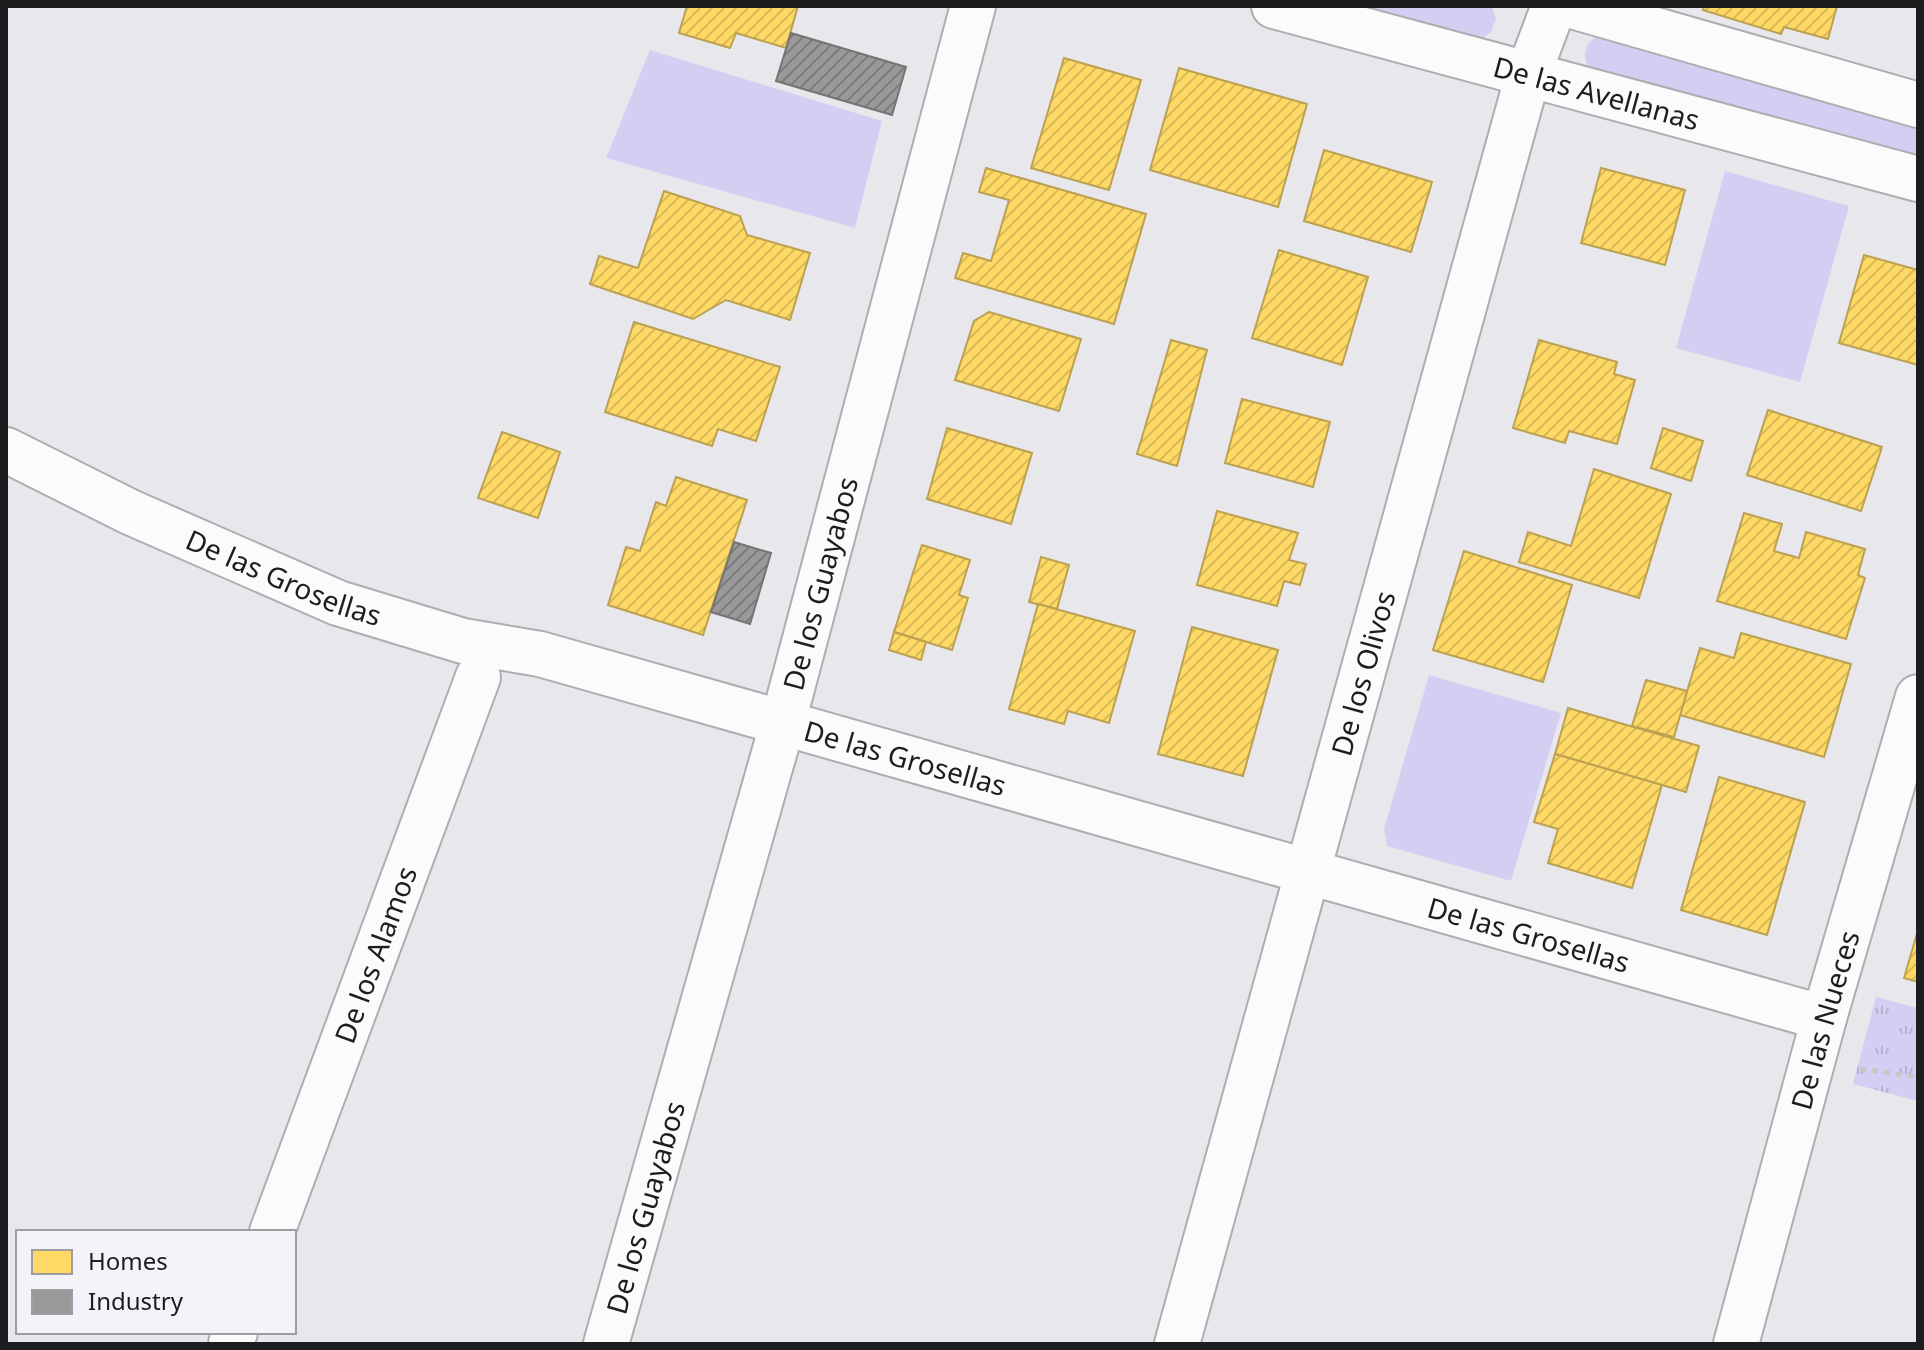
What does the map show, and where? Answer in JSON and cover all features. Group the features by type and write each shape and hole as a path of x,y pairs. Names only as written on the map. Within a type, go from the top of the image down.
{"street":[{"name":"De los Guayabos","path":"606,1344 783,722 973,6"},
{"name":"De las Avellanas","path":"1274,6 1918,179"},
{"name":"De los Olivos","path":"1177,1344 1528,75 1554,6"},
{"path":"1572,6 1918,105"},
{"name":"De las Grosellas","path":"6,450 130,512 338,603 463,641 540,654 1824,1018"},
{"name":"De los Alamos","path":"273,1230 478,677"},
{"name":"De las Nueces","path":"1736,1344 1824,1018 1918,697"}],"green space":[{"path":"1349,6 1492,6 1496,19 1491,32 1481,39"},
{"path":"1599,35 1918,120 1918,162 1592,71 1585,51"},
{"path":"650,50 882,121 855,228 606,158"},
{"path":"1725,171 1849,206 1800,382 1676,348"},
{"path":"1429,675 1561,713 1511,881 1387,846 1384,829"},
{"path":"1876,997 1918,1008 1918,1101 1853,1084"}],"building: Homes":[{"path":"687,6 798,6 786,48 736,33 730,48 679,33"},
{"path":"1704,6 1837,6 1828,39 1784,27 1781,34 1703,10"},
{"path":"1064,58 1141,80 1109,190 1031,168"},
{"path":"1179,68 1307,104 1278,207 1150,170"},
{"path":"1324,150 1432,182 1411,252 1304,221"},
{"path":"986,168 1146,214 1114,324 955,278 963,253 991,261 1009,200 979,192"},
{"path":"1601,168 1685,190 1665,265 1581,243"},
{"path":"664,191 740,216 747,235 810,253 790,320 726,300 693,319 590,284 599,256 638,268"},
{"path":"1279,250 1368,277 1342,365 1252,338"},
{"path":"1864,255 1918,270 1918,365 1839,343"},
{"path":"989,312 1081,339 1059,411 955,380 974,321"},
{"path":"634,322 780,367 756,441 718,429 712,446 605,412"},
{"path":"1171,340 1207,350 1177,466 1137,454"},
{"path":"1539,340 1617,362 1614,374 1635,380 1617,444 1569,431 1565,443 1513,428"},
{"path":"1242,399 1330,422 1313,487 1225,463"},
{"path":"1768,410 1882,447 1861,511 1747,475"},
{"path":"947,428 1032,453 1011,524 927,499"},
{"path":"1663,428 1703,441 1691,481 1651,468"},
{"path":"502,432 560,452 538,518 478,498"},
{"path":"1594,469 1671,494 1639,598 1519,562 1528,532 1571,546"},
{"path":"676,477 747,500 703,635 608,605 626,547 640,551 656,502 666,506"},
{"path":"1217,511 1298,533 1289,560 1306,564 1300,585 1284,581 1277,606 1197,585"},
{"path":"1744,513 1782,524 1774,551 1799,558 1806,532 1865,549 1858,575 1865,578 1846,639 1717,601"},
{"path":"922,545 970,560 959,595 968,598 952,650 894,632"},
{"path":"1464,551 1572,585 1543,682 1433,650"},
{"path":"1041,557 1069,565 1057,609 1029,602"},
{"path":"1038,604 1135,631 1109,723 1068,711 1064,724 1009,709"},
{"path":"1192,627 1278,650 1243,776 1158,754"},
{"path":"894,632 926,642 921,660 889,650"},
{"path":"1741,633 1851,664 1824,757 1680,715 1700,648 1734,658"},
{"path":"1646,680 1687,691 1674,737 1632,726"},
{"path":"1568,708 1699,746 1686,792 1555,754"},
{"path":"1555,754 1662,785 1632,888 1548,863 1558,829 1534,822"},
{"path":"1719,777 1805,802 1767,935 1681,910"},
{"path":"1918,930 1918,982 1904,978"}],"building: Industry":[{"path":"791,33 906,67 892,115 776,81"},
{"path":"734,542 771,553 750,624 711,612"}]}
